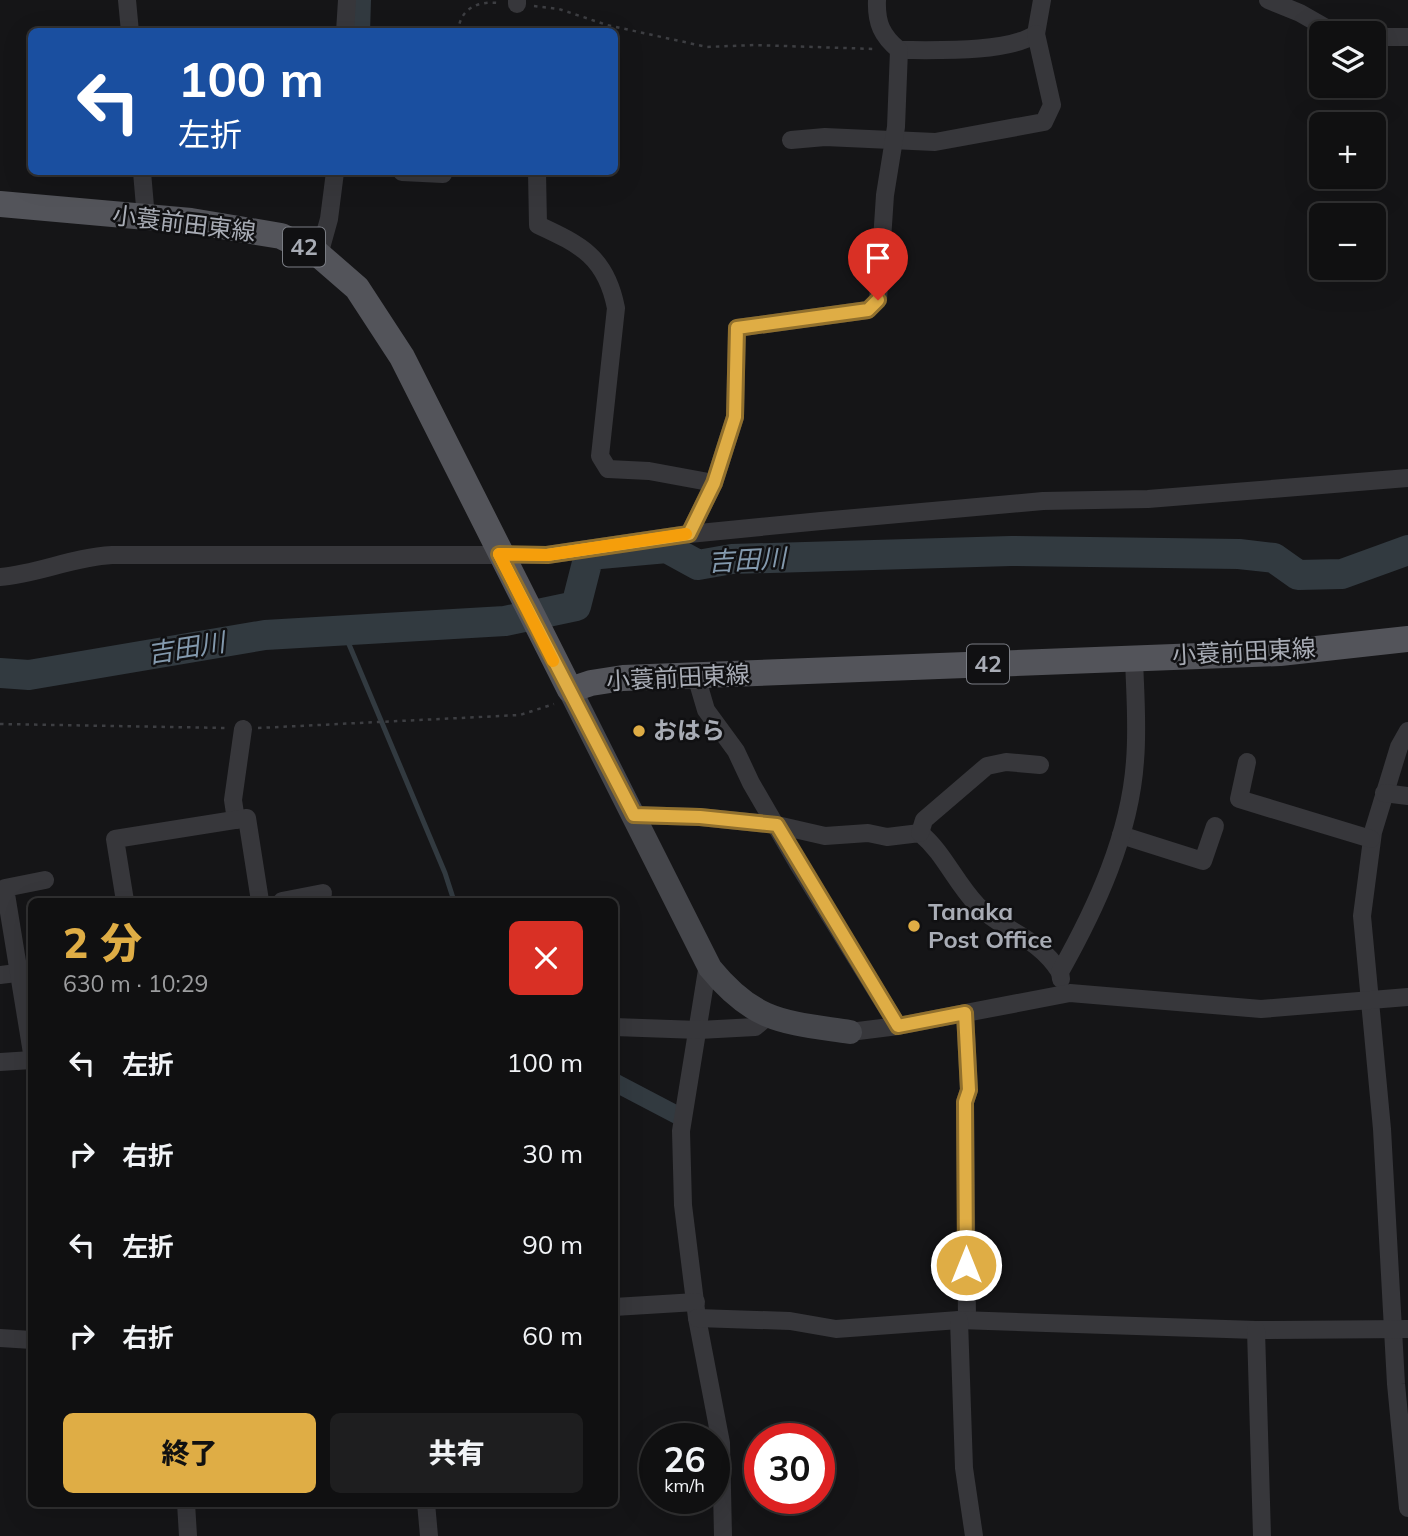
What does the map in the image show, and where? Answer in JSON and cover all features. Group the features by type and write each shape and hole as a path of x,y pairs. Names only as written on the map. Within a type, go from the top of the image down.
{"main road":[{"name":"小蓑前田東線","path":"0,204 191,221 281,236 319,254 357,288 379,318 408,369 503,563 572,693 591,682 623,678 1280,653 1408,639"}],"street":[{"path":"127,0 130,28"},
{"path":"345,28 347,0"},
{"path":"877,0 877,14 883,37 899,50 974,49 1028,39 1036,34"},
{"path":"791,140 825,137 935,142 1044,122 1052,105 1036,34 1042,0"},
{"path":"1268,0 1314,21"},
{"path":"1386,37 1408,37"},
{"path":"689,534 714,483 735,417 737,328 868,310 878,300 899,50"},
{"path":"142,175 146,218"},
{"path":"319,254 329,219 335,175"},
{"path":"537,175 538,225 580,244 601,268 612,289 616,308 600,456 608,469 649,471 714,483"},
{"path":"0,577 20,575 75,559 112,555 503,563 689,534 1042,501 1148,499 1408,478"},
{"path":"1060,972 1085,927 1121,835 1135,762 1134,658"},
{"path":"696,676 706,710 736,751 751,783 898,1026"},
{"path":"572,693 708,964 742,1003 766,1017 797,1025 850,1031 898,1026 1063,993 1261,1009 1408,997"},
{"path":"236,820 233,800 243,729"},
{"path":"1408,731 1399,747 1371,839 1362,916 1401,1329 1396,1384 1408,1508"},
{"path":"920,832 924,820 987,766 1006,762 1040,765"},
{"path":"1247,762 1239,799 1371,839"},
{"path":"1384,793 1408,796"},
{"path":"634,815 700,817 777,825 825,836 868,833 887,837 920,832"},
{"path":"125,898 115,839 247,818 260,898"},
{"path":"1121,835 1203,861 1215,826"},
{"path":"920,832 935,846 976,904 1047,952 1060,972 1063,993"},
{"path":"28,1007 25,972 5,888 45,880"},
{"path":"297,898 323,893"},
{"path":"708,964 681,1131 683,1205 697,1310 721,1443 723,1536"},
{"path":"0,975 25,972"},
{"path":"965,1013 969,1090 965,1102 964,1468 974,1536"},
{"path":"618,1027 699,1030 755,1027 766,1017"},
{"path":"0,1062 28,1060"},
{"path":"618,1307 697,1310 836,1329 963,1320 1256,1330 1401,1329"},
{"path":"1256,1330 1262,1536"},
{"path":"0,1338 28,1340"},
{"path":"186,1507 188,1536"},
{"path":"426,1507 429,1536"}],"path":[{"path":"458,28 468,9 481,2 517,2 559,9 607,25 706,47 754,45 899,50"},
{"path":"0,724 243,729 520,715 572,693"}],"waterway":[{"path":"361,28 362,0"},
{"name":"吉田川","path":"0,673 29,675 265,635 505,621 576,606 589,555 667,548 698,565 732,559 1011,551 1239,554 1274,558 1298,575 1342,574 1408,550"},
{"path":"343,630 453,898"},
{"path":"618,1084 677,1115"}],"slow traffic":[{"path":"553,661 499,554 547,555 686,534"}],"place":[{"name":"おはら","path":"639,731"},
{"name":"Tanaka Post Office","path":"914,926"}],"route":[{"path":"878,300 868,310 737,328 735,417 714,483 689,534 547,555 499,554 634,815 700,817 777,825 898,1026 965,1013 969,1090 965,1102 966,1265"}]}
